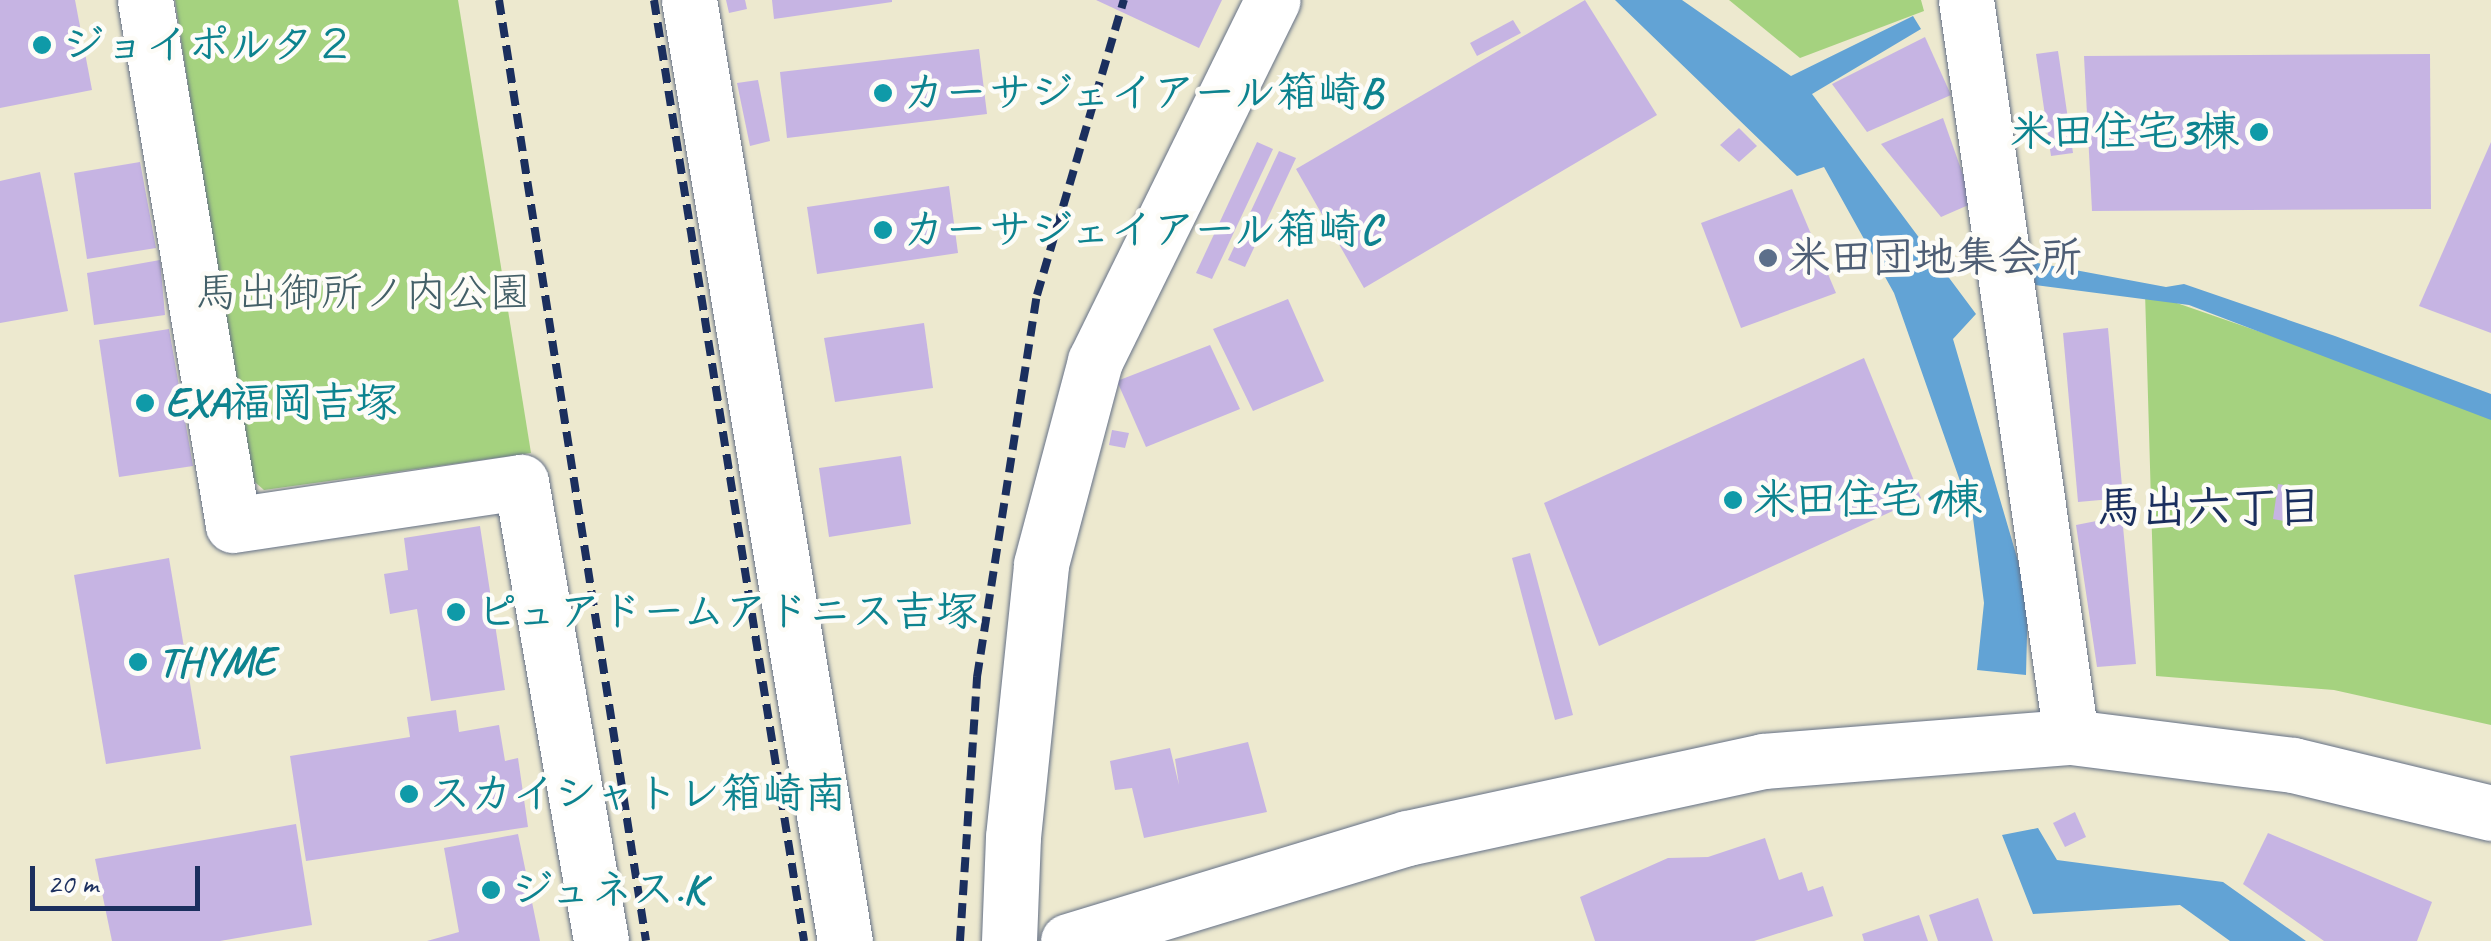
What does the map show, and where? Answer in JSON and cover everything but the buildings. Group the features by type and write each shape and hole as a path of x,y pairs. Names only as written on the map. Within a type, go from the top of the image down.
{"street":[{"path":"145,0 233,525 521,482 602,941"},
{"path":"689,0 845,941"},
{"path":"1010,941 1013,837 1041,564 1095,361 1273,0"},
{"path":"1966,0 2071,737"},
{"path":"1068,941 1408,838 1764,761 2071,737 2293,765 2491,813"}],"green space":[{"name":"馬出御所ノ内公園","path":"175,0 458,0 531,453 264,490 248,476"},
{"path":"1729,0 1921,0 1924,11 1800,58"},
{"path":"2145,292 2491,412 2491,725 2334,690 2156,676"}],"water":[{"path":"1615,0 1682,0 1791,76 1913,16 1921,29 1812,94 1976,314 1953,339 2028,595 2026,675 1977,670 1984,603 1973,518 1894,293 1824,167 1797,176"},
{"path":"2032,262 2166,287 2184,284 2491,394 2491,420 2189,305 2035,285"},
{"path":"2038,828 2057,860 2223,882 2306,941 2230,941 2180,905 2033,914 2002,835"}],"railway":[{"path":"499,0 646,941"},
{"path":"654,0 804,941"},
{"path":"960,941 977,677 1037,295 1124,0"}],"place":[{"name":"ジョイポルタ２","path":"42,45"},
{"name":"カーサジェイアール箱崎B","path":"883,93"},
{"name":"米田住宅3棟","path":"2259,132"},
{"name":"カーサジェイアール箱崎C","path":"883,230"},
{"name":"米田団地集会所","path":"1768,258"},
{"name":"EXA福岡吉塚","path":"145,403"},
{"name":"米田住宅1棟","path":"1733,500"},
{"name":"ピュアドームアドニス吉塚","path":"456,612"},
{"name":"THYME","path":"138,662"},
{"name":"スカイシャトレ箱崎南","path":"409,794"},
{"name":"ジュネス.K","path":"491,890"}],"district":[{"name":"馬出六丁目","path":"2209,508"}]}
